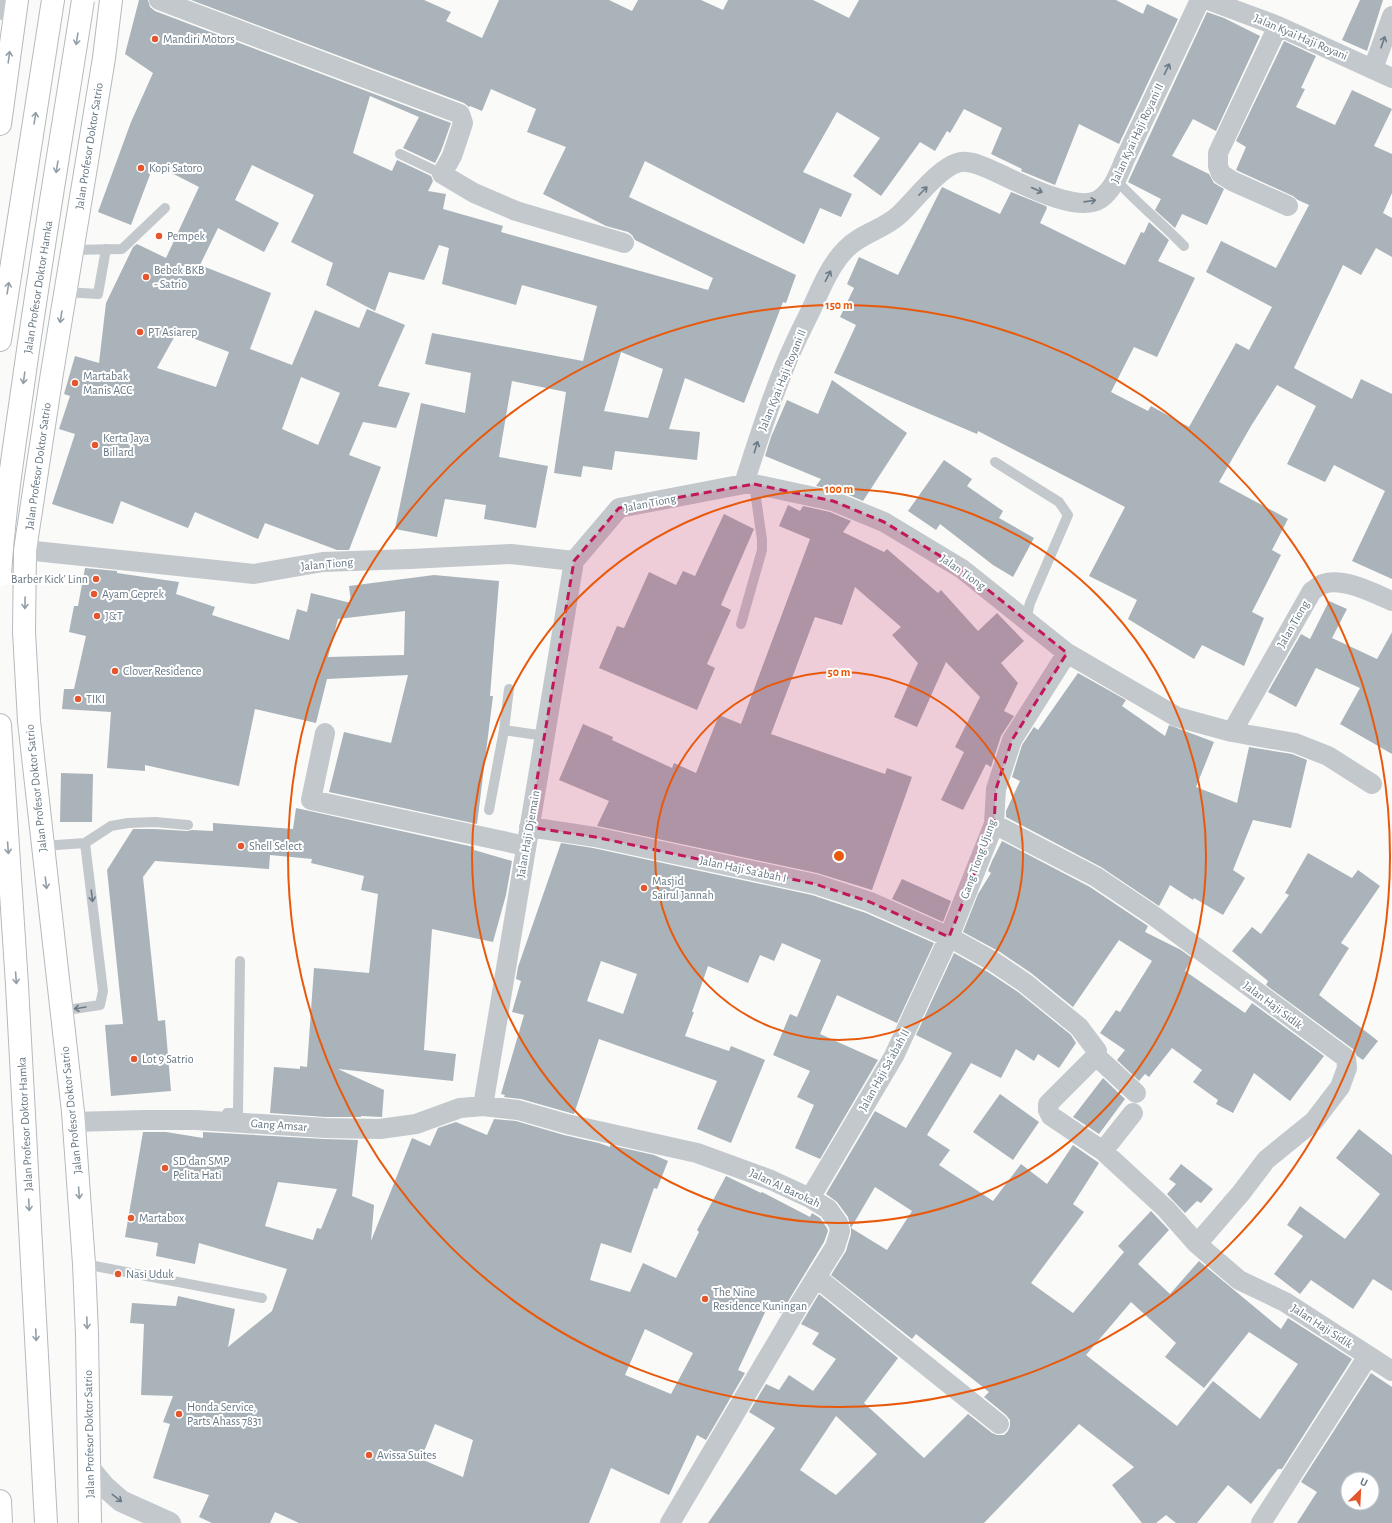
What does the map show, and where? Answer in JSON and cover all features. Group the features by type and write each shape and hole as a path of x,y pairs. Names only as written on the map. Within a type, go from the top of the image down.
{"main road":[{"path":"0,340 53,0"},
{"name":"Jalan Profesor Doktor Hamka","path":"0,575 2,547 28,352 83,0"},
{"name":"Jalan Profesor Doktor Satrio","path":"100,0 104,58"},
{"name":"Jalan Profesor Doktor Satrio","path":"90,1523 90,1469 84,1264 73,1117 60,1011 29,721 24,632 25,550 65,292 104,58 111,0"},
{"path":"0,124 11,8"},
{"path":"0,456 20,457 40,449"},
{"path":"0,538 25,550"},
{"name":"Jalan Profesor Doktor Hamka","path":"0,725 17,992 46,1523"},
{"path":"0,1501 1,1523"}],"street":[{"path":"159,0 460,114 463,123 452,156 442,174 474,193 516,211 624,243"},
{"name":"Jalan Kyai Haji Royani II","path":"749,484 758,440 787,361 834,264 846,249 861,237 894,219 940,174 957,163 969,162 983,166 1056,199 1076,202 1091,202 1099,200 1116,181 1125,158 1200,0"},
{"name":"Jalan Kyai Haji Royani","path":"1208,0 1278,26 1392,78"},
{"path":"1373,69 1392,16"},
{"path":"1278,26 1218,153 1218,166 1221,174 1232,181 1288,206"},
{"name":"Jalan Tiong","path":"25,550 254,574 323,562 410,560 510,554 574,561 619,508 749,484 833,501 884,522 962,569 1067,653 1177,717 1232,732 1295,743 1328,756 1372,784"},
{"name":"Jalan Haji Djemain","path":"482,1106 574,561"},
{"name":"Jalan Tiong","path":"1232,732 1312,591 1322,584 1338,582 1366,590 1392,601"},
{"name":"Gang Tiong Ujung","path":"949,937 994,824 996,789 1012,740 1067,653"},
{"name":"Jalan Haji Sa'abah I","path":"325,734 311,800 528,836 595,837 815,884 870,902 949,937"},
{"name":"Jalan Haji Sidik","path":"994,824 1096,877 1147,911 1346,1058 1347,1068 1340,1087 1314,1121 1266,1160 1241,1193 1197,1244"},
{"path":"949,937 994,962 1025,983 1079,1027 1097,1051 1096,1056 1136,1093"},
{"name":"Jalan Haji Sa'abah II","path":"810,1198 894,1056 949,937"},
{"name":"Jalan Haji Sidik","path":"1096,1056 1048,1104 1048,1110 1051,1116 1103,1151 1166,1209 1197,1244 1239,1280 1285,1302 1392,1372"},
{"name":"Gang Amsar","path":"73,1117 144,1120 196,1120 380,1130 416,1124 460,1108 482,1106"},
{"name":"Jalan Al Barokah","path":"482,1106 518,1110 567,1124 697,1153 771,1180 810,1198 828,1209 838,1223 840,1231 835,1247 670,1523"},
{"path":"1103,1151 1133,1113"},
{"path":"816,1277 999,1424"},
{"path":"1261,1523 1368,1356"},
{"path":"90,1469 104,1486 121,1501 155,1521"}],"lane":[{"path":"400,154 442,174"},
{"path":"1116,181 1184,246"},
{"path":"72,250 122,249 165,208"},
{"path":"65,292 98,294 106,249"},
{"path":"995,462 1059,502 1068,515 1030,603 1026,619"},
{"path":"741,624 762,550 762,540 749,484"},
{"path":"489,810 504,730 509,689"},
{"path":"504,730 545,736"},
{"path":"42,846 85,844 111,826 122,824 155,822 188,825"},
{"path":"60,1011 100,1005 103,990 85,844"},
{"path":"73,1117 238,1113 240,961"},
{"path":"84,1264 262,1298"}],"highlighted area":[{"path":"754,484 833,501 884,522 962,569 1067,653 1012,740 996,789 994,824 949,937 870,902 815,884 595,837 529,827 574,561 619,508"}],"building":[{"path":"139,0 148,0 150,7 155,11 451,123 435,163 403,148 419,117 370,96 353,153 392,171 397,160 431,176 433,181 428,191 446,194 443,209 503,226 501,232 708,290 713,278 635,240 628,232 606,226 543,194 566,147 527,132 536,109 491,89 482,111 470,106 469,107 464,103 191,0 424,0 451,12 446,21 482,38 499,0 609,0 632,11 638,0 701,0 723,10 728,0 813,0 849,18 859,0 1116,0 1143,14 1147,4 1178,19 1119,144 1079,124 1055,185 1021,171 1022,169 991,154 1002,128 964,109 950,133 947,131 935,151 920,142 881,196 853,176 880,138 837,112 803,172 852,194 841,217 820,208 804,244 645,161 629,197 796,275 786,303 783,302 744,403 685,378 669,429 700,432 697,460 615,451 612,470 583,466 581,477 554,473 566,392 512,381 499,457 548,466 536,528 484,519 486,505 445,499 437,537 395,529 421,403 465,413 471,373 425,364 432,333 583,361 597,306 522,285 516,305 442,284 449,248 439,245 424,280 389,272 375,311 326,285 333,263 291,242 314,195 252,165 235,200 279,223 264,252 218,228 200,265 271,293 250,349 292,365 315,310 359,328 367,309 405,325 378,386 410,393 396,428 363,422 349,455 381,467 349,550 337,550 265,523 258,539 195,512 188,528 121,501 113,524 52,504 75,434 59,429 70,396 64,394 75,356 99,363 106,303 133,247 137,244 166,258 199,187 154,164 131,225 98,212 131,122 153,73 125,54","holes":["177,332 229,352 216,387 157,368","621,352 663,369 648,418 604,411","301,377 340,393 318,445 282,429"]},
{"path":"1360,0 1383,0 1367,51 1342,40"},
{"path":"1207,12 1224,18 1260,36 1216,131 1193,119 1172,156 1209,174 1214,183 1224,189 1207,225 1182,214 1175,228 1155,210 1161,199 1128,182"},
{"path":"1284,41 1316,56 1301,88 1305,89 1296,107 1335,125 1352,90 1392,109 1374,146 1392,154 1392,193 1383,213 1392,218 1392,257 1376,248 1361,275 1343,265 1294,368 1352,399 1361,379 1392,394 1392,579 1352,561 1385,491 1334,465 1325,482 1287,464 1316,406 1277,385 1251,426 1219,482 1288,519 1272,550 1281,555 1252,612 1264,618 1244,666 1202,645 1194,659 1128,619 1137,600 1089,576 1125,507 978,431 977,434 834,373 856,325 840,317 854,288 847,284 859,257 898,275 942,187 1000,214 1011,192 1046,206 1047,208 1040,223 1125,265 1141,232 1144,233 1149,222 1169,240 1158,261 1195,278 1157,357 1134,347 1111,392 1148,411 1151,406 1189,427 1236,343 1249,350 1272,307 1206,272 1221,241 1276,268 1309,205 1236,170 1246,147 1236,141"},
{"path":"832,380 907,433 863,501 837,490 816,486 821,479 765,456 771,437 787,400 818,414"},
{"path":"944,460 972,479 967,486 1003,511 999,518 1034,538 1013,577 993,565 940,524 936,530 908,511"},
{"path":"788,505 800,511 803,506 830,512 851,521 843,532 884,552 887,549 938,593 941,590 978,631 997,613 1024,641 1001,663 1018,683 1004,711 1014,716 1001,736 991,767 986,764 963,810 941,800 964,752 955,747 980,697 946,662 917,727 894,717 918,663 892,635 901,627 855,587 842,625 815,617 771,734 885,774 887,768 912,777 872,890 817,873 597,826 609,801 559,780 583,724 613,737 612,740 672,768 674,763 696,773 719,715 741,724 810,539 779,526"},
{"path":"724,514 754,529 721,605 731,610 707,664 715,668 697,710 599,668 617,626 624,628 649,572 676,585 683,571 695,576"},
{"path":"85,568 117,571 117,573 179,582 176,594 215,607 212,615 289,640 297,609 307,612 311,593 351,603 349,586 434,575 499,581 490,696 493,696 477,824 329,792 344,732 391,743 408,675 327,679 316,723 255,709 239,786 145,765 145,771 107,768 111,712 62,709 64,689 74,689 86,636 69,632 74,606 78,606","holes":["405,611 404,655 328,657 338,619"]},
{"path":"1329,601 1347,609 1332,638 1377,659 1392,632 1392,754 1340,724 1360,688 1316,668 1296,707 1268,692 1301,634 1310,639"},
{"path":"1078,673 1126,700 1122,706 1165,736 1169,725 1214,742 1196,787 1237,803 1249,747 1292,754 1307,760 1291,828 1253,820 1233,870 1245,878 1223,915 1194,898 1193,900 1170,885 1159,906 1101,867 1006,817 1006,811 1020,781 1012,777 1022,745 1034,727 1038,730"},
{"path":"61,773 93,774 92,822 60,822"},
{"path":"296,808 474,847 474,850 512,861 506,895 493,942 432,929 424,1050 456,1054 453,1081 338,1069 384,1090 382,1117 325,1117 270,1113 274,1067 300,1069 300,1066 307,1067 314,968 369,973 378,894 361,890 364,876 311,863 312,859 270,855 269,869 155,861 143,877 158,1021 165,1020 171,1091 111,1096 105,1025 123,1024 107,870 133,829 213,831 213,823 293,829"},
{"path":"1002,841 1090,887 1148,926 1145,932 1181,950 1192,958 1185,971 1245,1013 1252,1003 1324,1056 1290,1101 1254,1073 1233,1113 1216,1104 1218,1100 1193,1082 1202,1070 1172,1048 1149,1077 1145,1074 1139,1081 1117,1060 1125,1050 1100,1033 1116,1010 1120,1012 1152,961 1119,940 1073,1007 1031,973 1000,952 963,932 978,894 991,873 988,871"},
{"path":"561,843 593,848 812,895 866,913 934,943 897,1023 837,995 820,1034 878,1060 820,1159 795,1148 814,1105 797,1097 810,1071 773,1055 790,1014 797,1017 821,960 782,943 774,961 760,955 748,983 708,966 685,1036 729,1051 731,1046 765,1060 731,1143 697,1129 717,1081 599,1039 574,1114 521,1099 504,1097 505,1095 501,1094 524,1015 512,1012 521,981 516,979 518,967","holes":["601,961 637,974 623,1014 587,1001"]},
{"path":"1308,853 1352,878 1358,870 1380,886 1341,943 1349,948 1319,995 1378,1041 1363,1060 1357,1056 1353,1049 1266,985 1268,981 1232,951 1252,927 1261,934 1289,895 1285,893"},
{"path":"902,879 951,901 943,922 892,899"},
{"path":"954,953 988,972 1018,992 1071,1035 1076,1043 1059,1068 1038,1054 1034,1061 1016,1049 1001,1078 971,1063 927,1135 950,1150 939,1165 993,1201 1021,1164 1047,1184 1073,1145 1099,1163 1073,1204 1084,1212 1031,1283 1073,1313 1124,1252 1118,1246 1151,1211 1169,1230 1138,1264 1170,1294 1199,1261 1281,1329 1288,1318 1352,1359 1282,1469 1278,1469 1251,1504 1228,1485 1197,1523 1176,1523 1166,1515 1156,1523 1142,1523 1112,1485 1134,1467 1079,1424 984,1523 708,1523 775,1428 749,1412 766,1384 779,1390 789,1375 813,1391 836,1359 812,1344 819,1333 801,1324 819,1294 898,1358 864,1403 924,1458 968,1414 992,1433 1004,1435 1008,1431 1010,1420 984,1397 989,1392 916,1334 912,1339 831,1275 846,1251 851,1229 848,1217 837,1202 826,1194 875,1111 906,1128 952,1053 916,1035","holes":["875,1187 912,1211 887,1250 851,1228","1131,1302 1176,1343 1165,1357 1204,1388 1249,1332 1298,1364 1260,1419 1213,1381 1177,1426 1086,1355","836,1416 877,1454 836,1495 800,1470"]},
{"path":"1103,1078 1125,1099 1099,1134 1073,1117"},
{"path":"1000,1094 1039,1122 1013,1160 973,1132"},
{"path":"494,1119 516,1121 610,1147 610,1145 654,1155 668,1161 657,1189 654,1188 631,1253 601,1243 590,1280 630,1292 643,1263 676,1278 699,1232 697,1230 726,1176 761,1193 762,1192 810,1217 812,1213 820,1218 827,1228 828,1231 824,1242 781,1313 768,1306 738,1370 745,1373 706,1440 697,1435 669,1495 611,1468 589,1523 299,1523 275,1512 270,1523 212,1523 199,1517 209,1495 153,1478 170,1424 163,1422 173,1396 141,1395 144,1324 130,1323 132,1303 176,1306 178,1296 235,1309 228,1347 272,1311 287,1269 199,1243 195,1264 156,1256 158,1243 125,1237 143,1132 166,1132 203,1138 203,1132 358,1140 352,1196 374,1205 371,1241 412,1138 430,1146 438,1128 456,1122 487,1135","holes":["278,1182 337,1189 321,1229 317,1228 313,1240 265,1226","645,1329 693,1353 671,1394 625,1375","435,1424 473,1440 463,1477 421,1459"]},
{"path":"1359,1129 1392,1155 1392,1291 1373,1279 1353,1309 1311,1280 1300,1294 1274,1274 1303,1236 1287,1225 1300,1206 1345,1239 1380,1194 1336,1158"},
{"path":"1181,1164 1213,1189 1201,1203 1197,1201 1185,1213 1167,1194 1176,1184 1169,1179"},
{"path":"1371,1373 1392,1387 1392,1523 1297,1523 1317,1492 1301,1482"}],"place":[{"name":"Mandiri Motors","path":"155,39"},
{"name":"Kopi Satoro","path":"141,168"},
{"name":"Pempek","path":"159,236"},
{"name":"Bebek BKB - Satrio","path":"146,277"},
{"name":"PT Asiarep","path":"140,332"},
{"name":"Martabak Manis ACC","path":"75,383"},
{"name":"Kerta Jaya Billard","path":"95,445"},
{"name":"Barber Kick’ Linn","path":"96,579"},
{"name":"Ayam Geprek","path":"94,594"},
{"name":"J&T","path":"97,616"},
{"name":"Clover Residence","path":"115,671"},
{"name":"TIKI","path":"78,699"},
{"name":"Shell Select","path":"241,846"},
{"name":"Masjid Sairul Jannah","path":"644,888"},
{"name":"Lot 9 Satrio","path":"134,1059"},
{"name":"SD dan SMP Pelita Hati","path":"165,1168"},
{"name":"Martabox","path":"131,1218"},
{"name":"Nasi Uduk","path":"118,1274"},
{"name":"The Nine Residence Kuningan","path":"705,1299"},
{"name":"Honda Service, Parts Ahass 7831","path":"179,1414"},
{"name":"Avissa Suites","path":"369,1455"}]}
